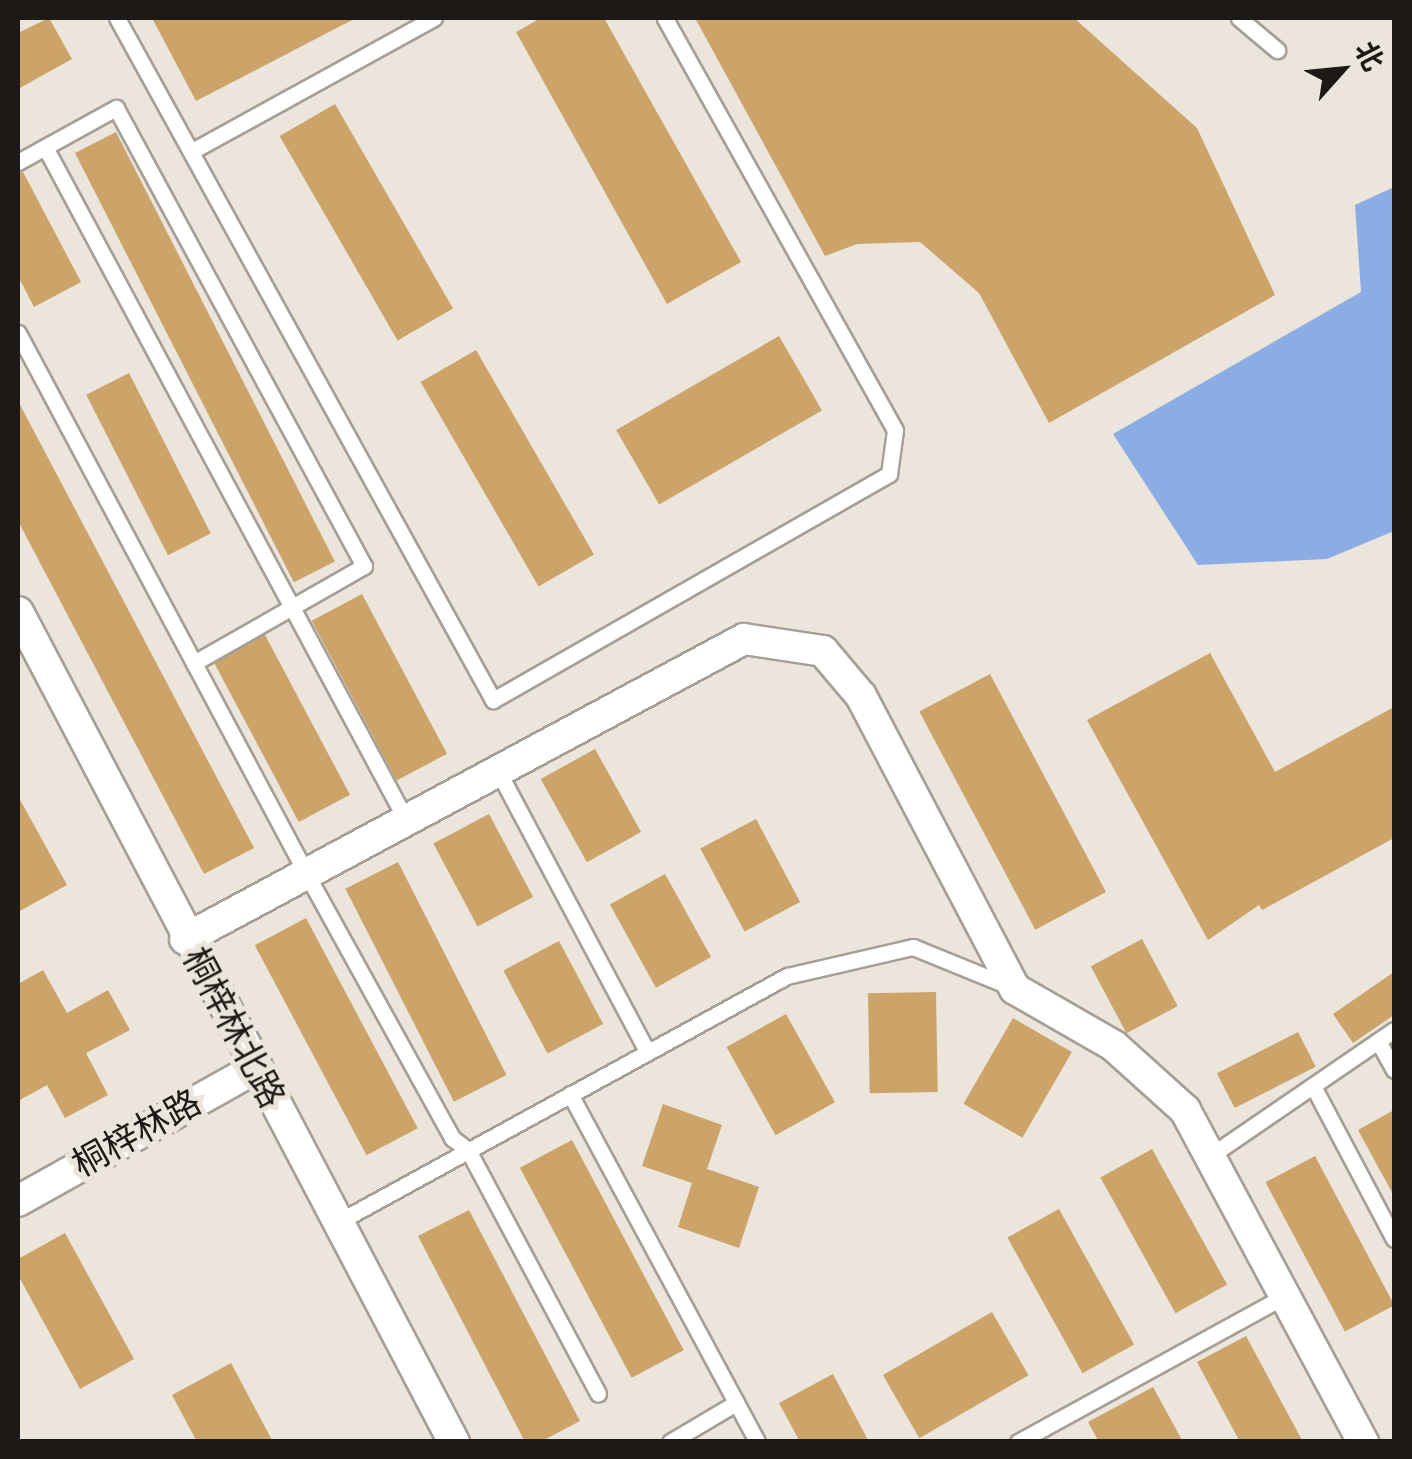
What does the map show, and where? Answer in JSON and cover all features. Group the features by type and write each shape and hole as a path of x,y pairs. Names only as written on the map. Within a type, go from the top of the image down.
{"street":[{"name":"桐梓林北路","path":"18,612 185,939 454,1442"},
{"path":"185,939 744,639 822,651 861,696 1015,989 1114,1046 1185,1110 1363,1442"},
{"name":"桐梓林路","path":"18,1201 256,1068"}],"lane":[{"path":"117,18 493,700 888,474 896,430 664,18"},
{"path":"192,151 434,18"},
{"path":"1239,18 1277,50"},
{"path":"18,162 116,108 364,566 194,663"},
{"path":"46,147 406,820"},
{"path":"18,333 306,874 452,1138 468,1150 598,1394"},
{"path":"498,771 647,1051"},
{"path":"338,1222 787,976 913,947 1015,989"},
{"path":"1210,1156 1394,1030"},
{"path":"1378,1041 1394,1070"},
{"path":"1313,1086 1394,1240"},
{"path":"570,1094 756,1442"},
{"path":"1018,1442 1285,1296"},
{"path":"670,1442 736,1403"}],"water":[{"path":"1394,187 1394,531 1327,559 1198,565 1113,434 1361,292 1355,205"}],"building":[{"path":"49,18 72,59 18,89 18,33"},
{"path":"152,18 356,18 196,101"},
{"path":"541,18 604,18 741,262 667,304 516,32"},
{"path":"695,18 1074,18 1197,128 1275,295 1049,423 979,293 920,242 857,244 825,256"},
{"path":"335,104 453,308 398,340 280,136"},
{"path":"116,132 335,561 294,582 75,153"},
{"path":"23,172 81,282 34,307 18,276 18,173"},
{"path":"779,336 822,410 659,504 616,430"},
{"path":"476,350 594,554 539,586 421,382"},
{"path":"129,373 211,533 168,555 86,395"},
{"path":"18,401 254,848 204,874 18,521"},
{"path":"362,594 447,754 397,781 312,621"},
{"path":"265,635 350,795 299,822 214,662"},
{"path":"1210,653 1275,772 1394,707 1394,838 1262,910 1259,905 1208,940 1087,720"},
{"path":"990,674 1106,892 1035,930 919,712"},
{"path":"595,749 641,832 587,862 541,779"},
{"path":"18,796 67,885 18,912"},
{"path":"489,814 533,897 478,927 433,844"},
{"path":"756,819 800,902 745,932 700,849"},
{"path":"398,862 507,1075 454,1102 345,889"},
{"path":"665,874 711,957 656,988 610,905"},
{"path":"306,918 418,1128 367,1155 255,945"},
{"path":"1142,939 1178,1006 1126,1033 1091,966"},
{"path":"559,941 603,1024 548,1054 503,971"},
{"path":"43,970 67,1013 108,990 130,1030 86,1053 108,1095 65,1118 47,1085 18,1101 18,984"},
{"path":"1394,972 1394,1015 1353,1043 1333,1014"},
{"path":"936,992 938,1092 870,1093 868,993"},
{"path":"786,1014 835,1102 775,1135 727,1047"},
{"path":"1013,1018 1072,1052 1022,1138 964,1104"},
{"path":"1298,1032 1316,1067 1235,1108 1217,1073"},
{"path":"663,1104 722,1125 707,1169 759,1187 739,1248 678,1227 692,1183 642,1166"},
{"path":"1394,1110 1394,1196 1358,1130"},
{"path":"572,1140 684,1350 632,1378 520,1168"},
{"path":"1152,1149 1227,1285 1176,1313 1100,1178"},
{"path":"1315,1156 1394,1305 1345,1332 1266,1182"},
{"path":"1059,1209 1134,1345 1083,1373 1007,1238"},
{"path":"469,1210 580,1421 540,1442 525,1442 418,1236"},
{"path":"65,1233 134,1359 80,1389 18,1275 18,1259"},
{"path":"992,1312 1028,1375 919,1438 883,1375"},
{"path":"1246,1336 1303,1442 1240,1442 1197,1362"},
{"path":"231,1363 273,1442 197,1442 172,1395"},
{"path":"833,1374 869,1442 800,1442 779,1403"},
{"path":"1153,1387 1183,1442 1099,1442 1088,1422"}]}
